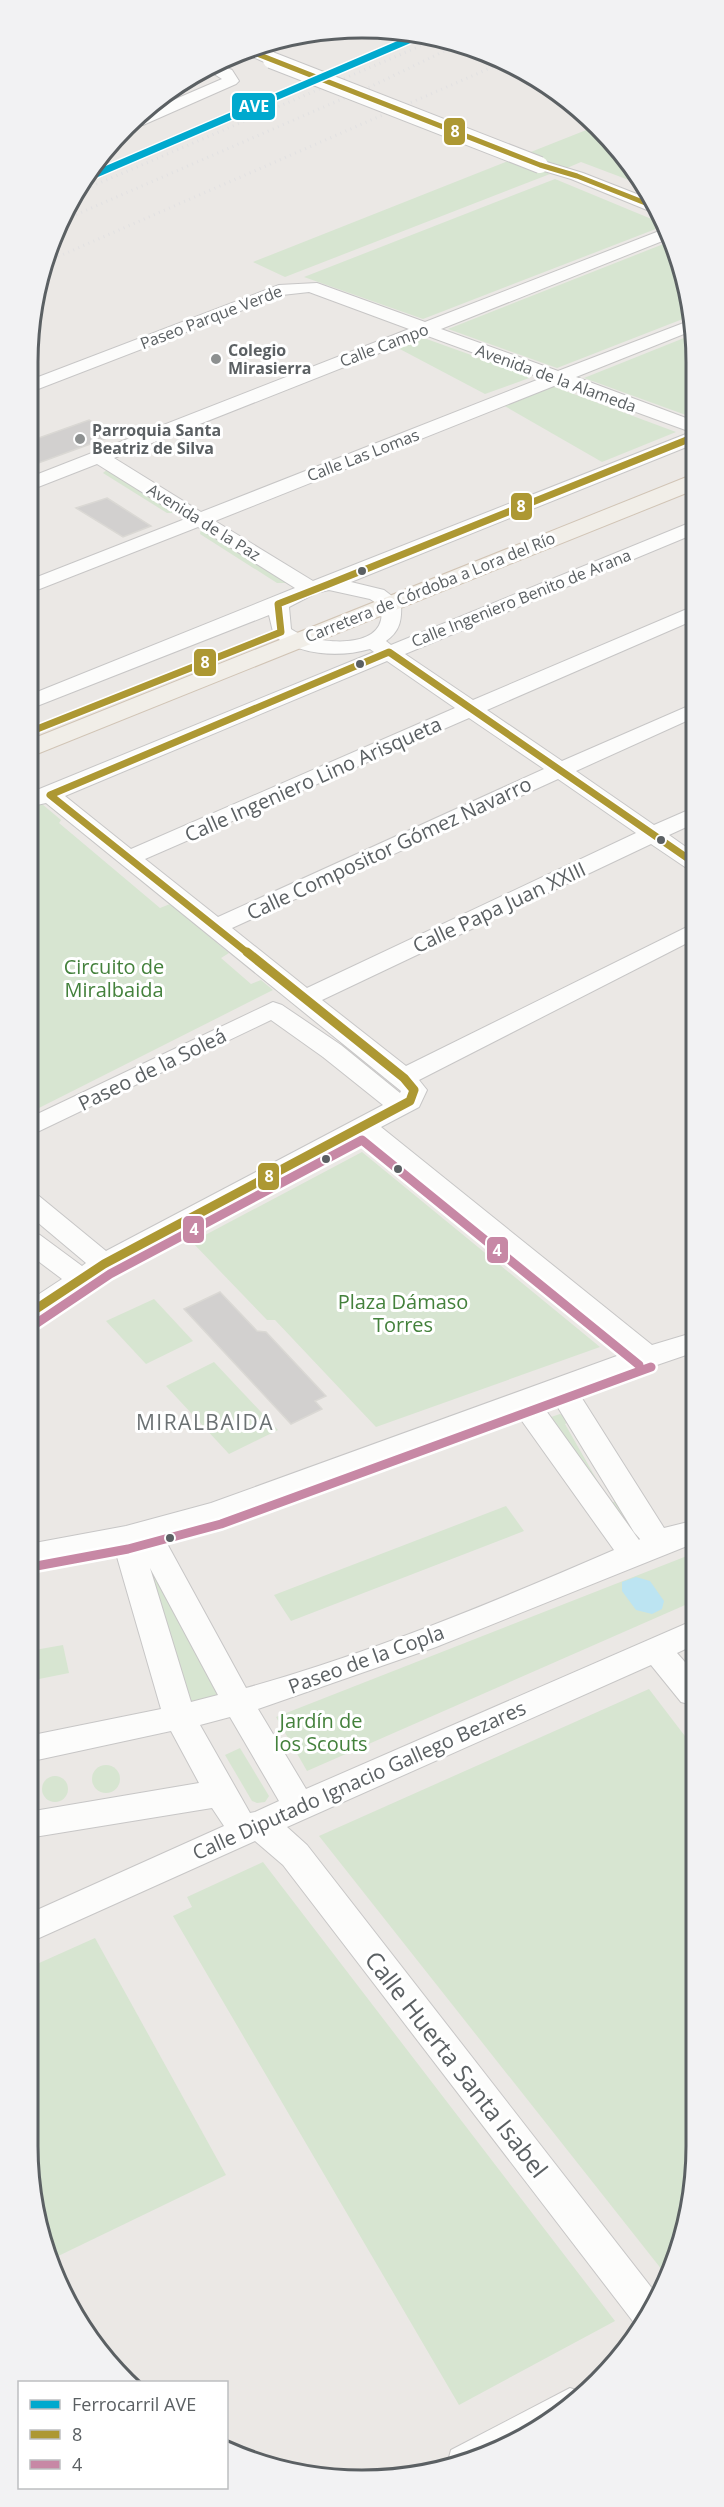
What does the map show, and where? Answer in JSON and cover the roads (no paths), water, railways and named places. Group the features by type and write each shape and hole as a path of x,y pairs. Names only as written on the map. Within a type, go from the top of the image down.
{"main road":[{"name":"Carretera de Córdoba a Lora del Río","path":"38,744 686,469"},
{"name":"Carretera de Córdoba a Lora del Río","path":"384,598 686,484"},
{"name":"Carretera de Córdoba a Lora del Río","path":"38,729 288,637"}],"street":[{"path":"259,55 540,165 577,176 644,203"},
{"path":"150,116 231,81 227,73 220,70"},
{"name":"Calle Campo","path":"38,481 661,236"},
{"name":"Paseo Parque Verde","path":"38,383 294,286 311,287 423,329"},
{"name":"Calle Las Lomas","path":"38,584 685,328"},
{"name":"Avenida de la Alameda","path":"423,329 558,378 686,430"},
{"path":"38,700 686,434"},
{"name":"Avenida de la Paz","path":"90,460 319,586"},
{"name":"Avenida de la Paz","path":"90,460 284,600"},
{"name":"Calle Ingeniero Benito de Arana","path":"41,797 381,647 686,530"},
{"path":"319,586 384,598 394,616 381,647"},
{"path":"284,600 288,637 318,647 381,647 686,857"},
{"name":"Calle Ingeniero Lino Arisqueta","path":"129,858 686,615"},
{"name":"Calle Compositor Gómez Navarro","path":"215,927 686,713"},
{"path":"38,1308 104,1264 410,1101 414,1090 404,1078 129,858 41,797"},
{"name":"Calle Papa Juan XXIII","path":"305,999 686,818"},
{"path":"404,1078 453,1051 686,934"},
{"name":"Paseo de la Soleá","path":"38,1123 273,1010 332,1052 400,1106"},
{"path":"363,1126 647,1356"},
{"path":"38,1209 104,1264"},
{"path":"38,1248 81,1279"},
{"path":"38,1553 136,1534 216,1513 647,1356 686,1345"},
{"path":"561,1388 650,1537"},
{"path":"524,1402 650,1537"},
{"path":"136,1534 299,1806"},
{"name":"Calle Huerta Santa Isabel","path":"136,1534 180,1718 220,1793 249,1827 275,1836 295,1855 643,2306"},
{"name":"Paseo de la Copla","path":"38,1747 180,1718 238,1703 340,1671 567,1583 650,1537"},
{"name":"Calle Diputado Ignacio Gallego Bezares","path":"38,1924 249,1827 341,1790 686,1636"},
{"path":"656,1649 686,1686"},
{"path":"38,1823 220,1793"}],"water":[{"path":"636,1577 650,1581 664,1601 662,1609 652,1614 636,1610 622,1591 622,1582"}],"railway":[{"path":"89,188 425,44"},
{"path":"72,216 372,86 448,50"},
{"path":"55,258 495,66"}],"rail line":[{"name":"AVE","path":"99,173 407,41"}],"place":[{"name":"Colegio Mirasierra","path":"216,359"},
{"name":"Parroquia Santa Beatriz de Silva","path":"80,439"}],"district":[{"name":"MIRALBAIDA","path":"205,1422"}],"park label":[{"name":"Circuito de Miralbaida","path":"114,978"},
{"name":"Plaza Dámaso Torres","path":"403,1312"},
{"name":"Jardín de los Scouts","path":"321,1732"}]}
